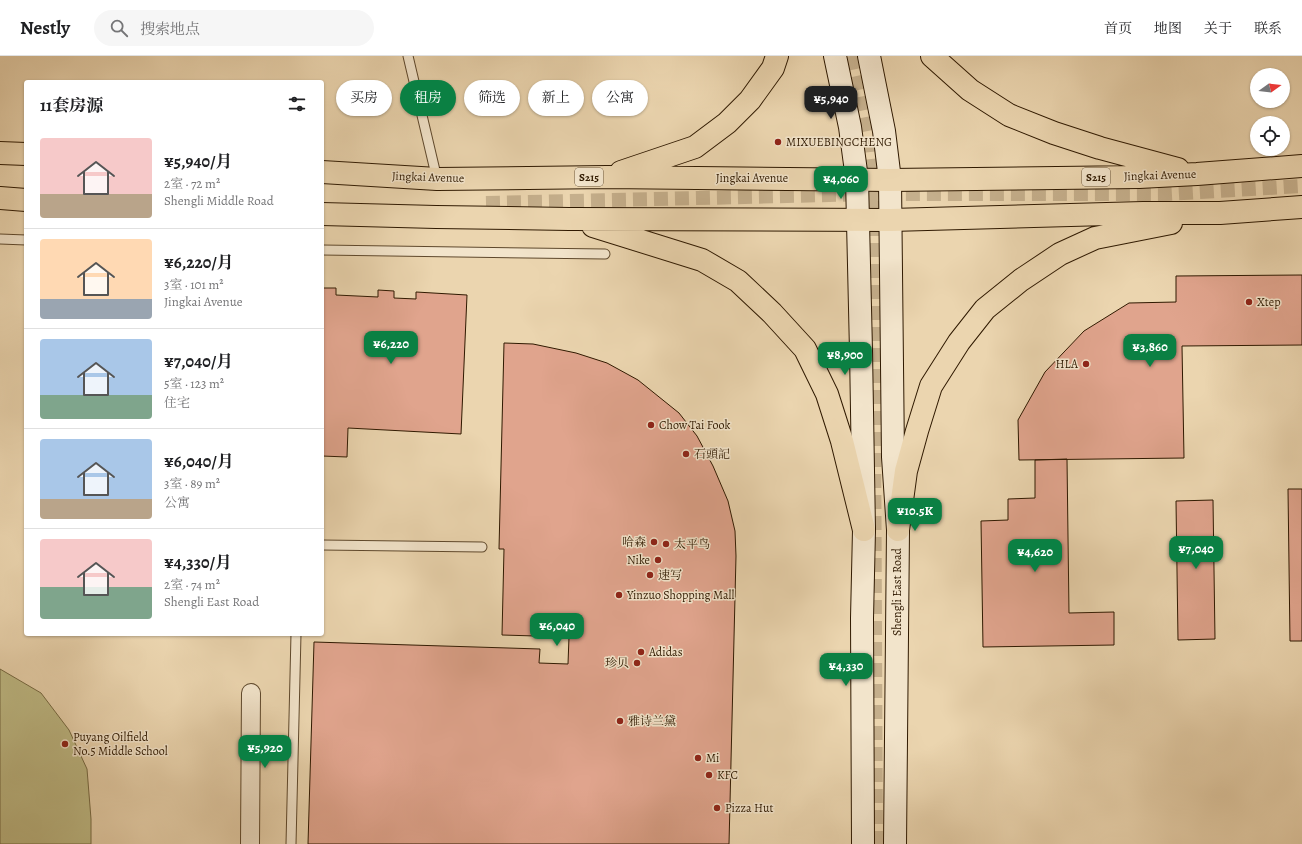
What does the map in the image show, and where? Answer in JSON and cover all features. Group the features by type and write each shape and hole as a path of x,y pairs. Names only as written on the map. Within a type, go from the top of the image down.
{"main road":[{"path":"607,177 695,147 727,123 750,100 772,68 777,56"},
{"path":"835,56 850,127 857,179 864,530 862,618 863,844"},
{"name":"Shengli East Road","path":"869,56 884,131 890,180 893,457 898,530 895,844"},
{"path":"932,56 970,90 1009,115 1054,133 1094,146 1197,174"},
{"path":"0,153 24,154"},
{"name":"Jingkai Avenue","path":"324,172 437,179 607,177 890,180 1138,177 1302,166"},
{"path":"0,198 24,200"},
{"path":"324,214 436,217 891,220 1143,213 1220,213 1302,207"},
{"path":"898,530 906,471 916,431 931,386 959,342 985,309 1021,280 1060,254 1095,238 1220,213"},
{"path":"569,218 702,260 738,281 772,313 805,349 827,394 842,441 864,530"}],"street":[{"path":"250,844 251,693"}],"lane":[{"path":"408,56 437,179"},
{"path":"0,239 24,240"},
{"path":"324,250 605,254"},
{"path":"324,545 482,547"},
{"path":"291,844 296,636"}],"shaded area":[{"path":"0,669 41,693 69,730 87,769 91,819 91,844 0,844"}],"building":[{"path":"1302,275 1302,345 1182,346 1184,458 1019,460 1018,420 1045,372 1084,331 1129,303 1176,302 1176,276"},
{"path":"324,288 336,288 336,295 378,297 378,290 394,291 394,298 416,299 416,292 467,295 461,434 348,428 347,457 324,456"},
{"name":"Yinzuo Shopping Mall","path":"504,343 533,344 576,353 607,363 638,380 679,413 697,436 713,466 728,501 735,531 736,556 729,844 308,844 314,642 540,649 539,663 568,664 569,637 502,635 504,549 499,549"},
{"path":"1067,459 1069,613 1114,612 1114,645 983,647 981,521 1008,520 1008,499 1035,498 1035,460"},
{"path":"1288,489 1302,489 1302,641 1290,641"},
{"path":"1213,500 1215,639 1178,640 1176,501"}],"tunnel":[{"path":"850,56 866,132 873,194 876,844"},
{"path":"486,203 873,194 1166,194 1302,186"}],"place":[{"name":"MIXUEBINGCHENG","path":"778,142"},
{"name":"Xtep","path":"1249,302"},
{"name":"HLA","path":"1086,364"},
{"name":"Chow Tai Fook","path":"651,425"},
{"name":"石頭記","path":"686,454"},
{"name":"哈森","path":"654,542"},
{"name":"太平鸟","path":"666,544"},
{"name":"Nike","path":"658,560"},
{"name":"速写","path":"650,575"},
{"name":"Yinzuo Shopping Mall","path":"619,595"},
{"name":"Adidas","path":"641,652"},
{"name":"珍贝","path":"637,663"},
{"name":"雅诗兰黛","path":"620,721"},
{"name":"Puyang Oilfield No.5 Middle School","path":"65,744"},
{"name":"Mi","path":"698,758"},
{"name":"KFC","path":"709,775"},
{"name":"Pizza Hut","path":"717,808"}]}
